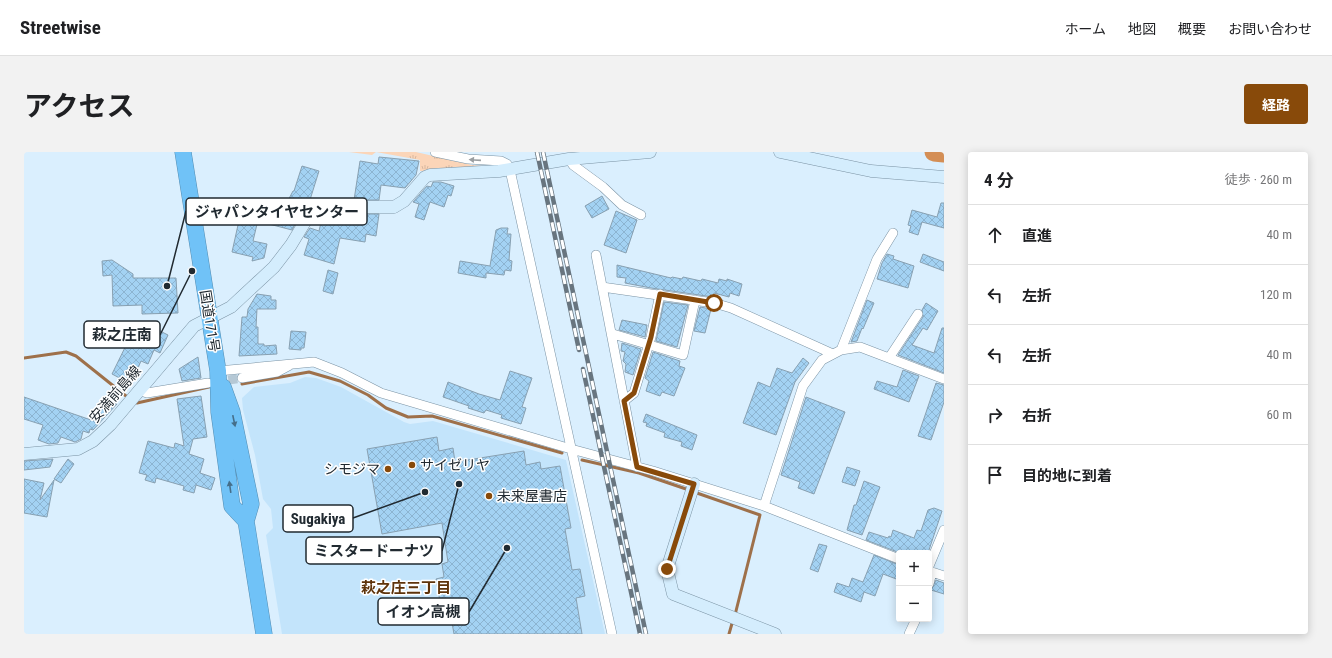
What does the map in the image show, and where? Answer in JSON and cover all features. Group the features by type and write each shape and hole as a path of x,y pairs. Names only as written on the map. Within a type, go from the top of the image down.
{"highway":[{"name":"国道171号","path":"183,152 210,318 213,377 232,412 251,504 246,521 264,634"}],"main road":[{"name":"安満前島線","path":"24,454 78,448 93,441 110,425 138,390 194,326 231,307 274,267 291,245 311,212 317,207 394,207 404,202 428,176 510,170 569,159 650,152"},
{"path":"780,152 871,171 944,176"},
{"path":"694,484 667,569 673,594 775,634"}],"street":[{"path":"435,152 468,160 501,161 507,164 510,170 612,634"},
{"path":"569,159 573,165 603,187 622,205 641,215"},
{"path":"842,350 877,259 893,233"},
{"path":"596,255 613,334 637,467"},
{"path":"602,287 660,294 731,308 833,354"},
{"path":"624,401 634,393 648,345 660,294"},
{"path":"613,334 683,355 695,300"},
{"path":"889,358 918,314"},
{"path":"764,506 803,386 822,360 842,350 860,347 944,379"},
{"path":"138,390 147,393 213,377 295,363 314,362 342,373 381,393 637,467 764,506 896,558"},
{"path":"242,378 277,372 295,363"},
{"path":"932,564 944,530"},
{"path":"932,571 944,576"},
{"path":"909,634 915,622"}],"shaded area":[{"path":"305,377 316,378 341,387 410,424 433,421 566,460 605,634 282,634 266,535 273,528 271,509 263,499 255,455 243,410 242,398 254,387 290,383"}],"green space":[{"path":"349,152 376,152 372,155"},
{"path":"376,152 416,152 472,165 495,167 420,171 420,160"}],"building":[{"path":"379,157 419,161 416,175 405,188 381,185 379,200 354,200 360,161 378,164"},
{"path":"302,166 319,171 309,203 307,202 292,230 261,222 266,201 285,206 294,191"},
{"path":"433,182 441,182 454,186 451,196 448,195 444,207 430,202 424,220 415,217 419,204 413,202 427,186 431,187"},
{"path":"602,196 609,209 592,218 585,206"},
{"path":"941,203 944,203 944,228 922,222 918,235 909,232 911,226 908,225 912,210 937,217"},
{"path":"616,211 637,220 626,253 604,245"},
{"path":"323,214 335,214 334,219 350,222 351,214 379,214 376,236 366,234 365,242 340,238 334,264 304,255 309,239 304,237 310,228 319,231"},
{"path":"240,216 258,220 253,241 267,244 264,258 252,261 253,257 232,252"},
{"path":"508,228 507,234 511,234 509,260 512,261 511,271 505,270 504,275 486,273 486,278 458,273 460,261 490,266 496,230"},
{"path":"887,254 894,256 893,259 914,266 908,288 877,279 882,263"},
{"path":"923,254 944,262 944,271 920,262"},
{"path":"112,260 133,274 133,278 176,278 178,313 142,314 142,305 113,306 112,275 103,276 102,261"},
{"path":"617,265 671,278 682,279 683,277 701,281 702,279 718,283 719,279 727,281 727,279 742,284 739,296 730,293 729,297 714,293 713,297 651,288 625,283 626,278 617,277"},
{"path":"328,270 338,273 333,294 323,291"},
{"path":"257,294 271,296 271,300 276,300 276,309 257,309 256,327 258,327 258,344 264,344 264,346 276,345 277,354 239,356 242,317 247,317 248,309"},
{"path":"867,300 874,303 857,341 851,342"},
{"path":"664,302 688,305 677,347 656,341"},
{"path":"926,303 938,311 927,330 923,328 912,345 934,353 942,328 944,328 944,373 898,355 923,317 922,310"},
{"path":"700,307 711,309 705,333 694,331"},
{"path":"622,320 647,325 645,337 619,330"},
{"path":"136,325 156,334 158,330 168,335 160,353 154,350 148,364 141,361 131,384 112,374"},
{"path":"291,331 306,332 304,348 301,348 301,350 289,349"},
{"path":"622,343 641,349 633,375 625,372 626,364 623,361 625,352 621,351"},
{"path":"653,352 680,361 679,366 685,368 674,396 662,392 660,396 646,391 649,381 645,378"},
{"path":"198,357 201,378 182,381 179,369"},
{"path":"803,358 809,363 795,382 776,435 743,423 758,382 770,387 777,368 792,373"},
{"path":"903,370 919,376 909,402 874,389 877,381 897,387"},
{"path":"510,371 532,378 522,407 526,408 521,424 501,418 502,415 486,410 484,413 443,397 448,382 500,400"},
{"path":"936,383 944,385 944,402 931,440 918,436"},
{"path":"201,396 207,437 193,439 189,454 204,459 200,473 215,478 211,490 196,485 194,493 183,490 184,486 156,478 155,483 145,480 147,475 139,473 148,441 174,448 175,443 184,446 177,399"},
{"path":"24,397 94,421 102,398 117,404 93,430 90,429 89,433 83,431 81,439 75,442 61,437 58,443 49,444 38,440 43,425 24,419"},
{"path":"806,397 845,412 814,494 798,488 800,482 781,475"},
{"path":"646,414 697,435 692,450 681,446 682,442 664,437 665,433 646,426 647,423 643,422"},
{"path":"437,437 439,451 453,448 455,462 524,451 526,465 540,462 541,469 560,466 571,528 565,529 572,570 580,569 585,596 576,598 582,634 454,634 449,606 441,607 436,579 444,577 442,564 448,562 442,523 382,534 367,449"},
{"path":"53,459 50,467 24,470 24,461"},
{"path":"68,459 74,464 61,483 54,479"},
{"path":"847,467 860,471 855,486 842,482"},
{"path":"24,479 44,483 40,500 54,480 47,517 24,513"},
{"path":"864,481 880,487 862,535 847,530 854,505 856,505"},
{"path":"934,508 942,511 929,550 896,550 896,551 866,540 869,532 888,538 889,536 891,537 893,530 914,538 917,530 921,531 928,510"},
{"path":"819,544 827,546 818,572 810,569"},
{"path":"874,555 896,564 896,579 883,574 875,596 864,592 861,602 834,592 837,583 849,587 852,578 863,582"},
{"path":"936,580 944,583 944,594 932,590"}],"waterway":[{"path":"934,152 944,153"},
{"path":"24,358 66,352 76,356 126,396"},
{"path":"242,384 309,372 340,381 368,395 386,408 408,417 432,416 562,453"},
{"path":"137,403 209,387"},
{"path":"582,460 639,473 689,490"},
{"path":"694,492 760,515 735,615"},
{"path":"729,634 733,620"}],"tunnel":[{"path":"215,382 242,378"}],"railway":[{"path":"537,152 579,350"},
{"path":"543,152 646,634"},
{"path":"583,369 640,634"}],"place":[{"name":"萩之庄南","path":"192,271"},
{"name":"ジャパンタイヤセンター","path":"167,286"},
{"name":"サイゼリヤ","path":"412,465"},
{"name":"シモジマ","path":"388,469"},
{"name":"ミスタードーナツ","path":"459,484"},
{"name":"Sugakiya","path":"425,492"},
{"name":"未来屋書店","path":"489,496"},
{"name":"イオン高槻","path":"507,548"}],"district":[{"name":"萩之庄三丁目","path":"406,588"}],"route":[{"path":"667,569 694,484 637,467 624,401 634,393 651,337 660,294 714,303"}]}
